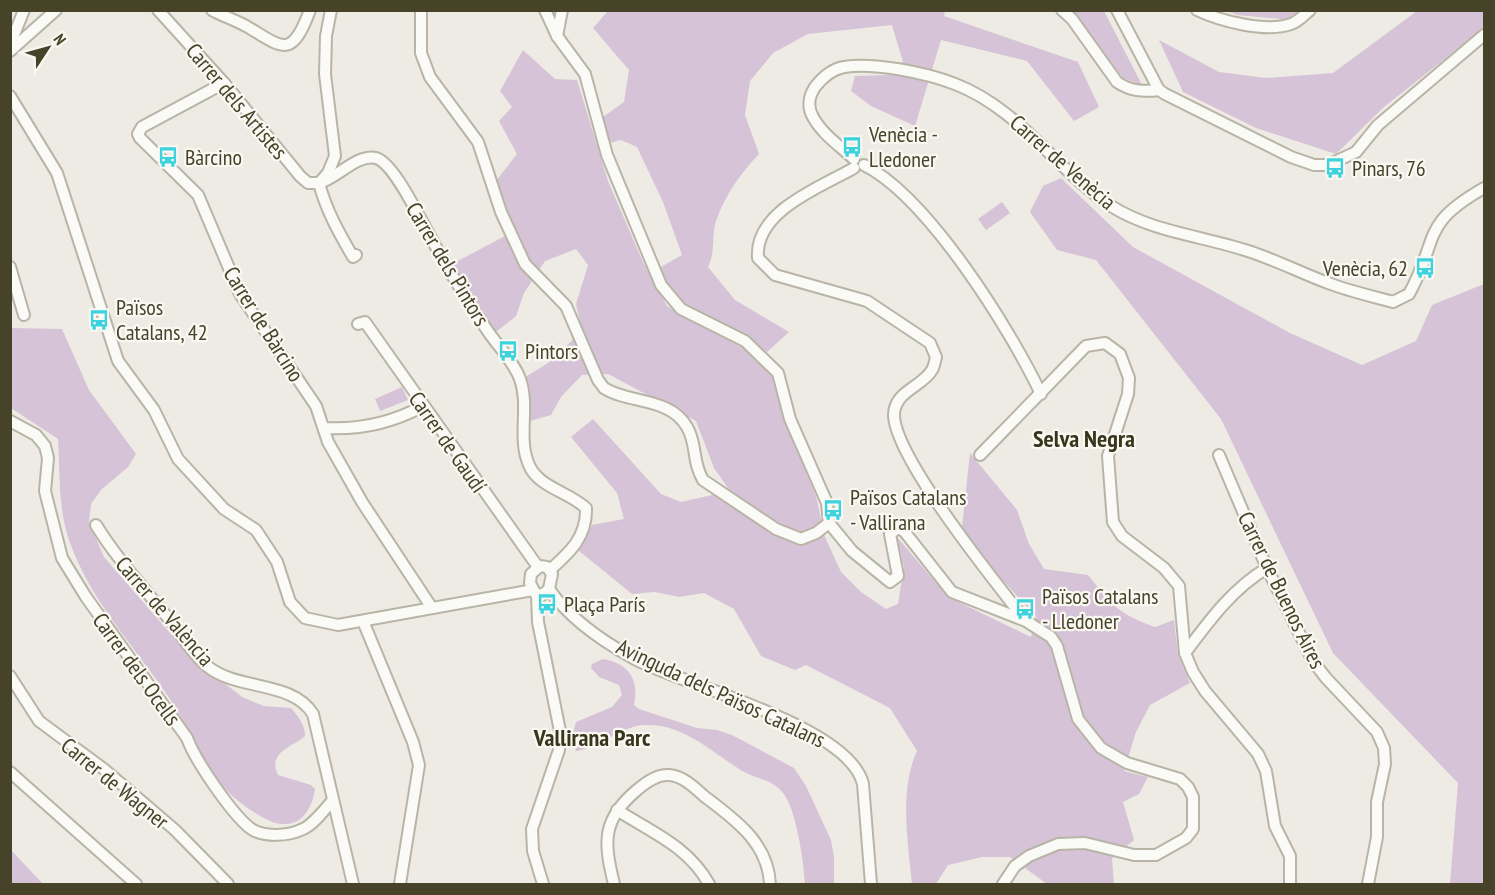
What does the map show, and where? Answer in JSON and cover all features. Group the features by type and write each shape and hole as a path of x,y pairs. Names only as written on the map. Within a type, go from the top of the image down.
{"street":[{"path":"10,45 24,10"},
{"path":"10,51 56,10"},
{"name":"Carrer dels Artistes","path":"158,10 224,83 300,176 308,183 319,183"},
{"path":"212,10 246,26 268,42 280,46 290,44 298,35 310,10"},
{"path":"332,10 326,36 325,74 335,156 328,173 319,183 324,203 334,224 353,257 356,255"},
{"path":"421,10 421,53 430,77 478,142 501,212 525,264 566,306 598,380 604,388 667,408 687,426 696,468 704,480 776,529 801,539 816,533 829,523"},
{"path":"545,10 557,36 585,74 607,155 661,285 681,309 745,341 778,373 790,419 827,503 829,523 852,551 890,582 898,576 890,534 898,528 904,531 952,592 1026,621 1051,637 1057,646 1070,699 1078,719 1101,748 1127,763 1180,779 1188,787 1193,797 1193,829 1186,838 1156,855 1134,855 1085,843 1058,844 1042,848 1015,866 1003,885"},
{"path":"557,36 562,10"},
{"path":"1062,10 1072,19 1117,82 1127,89 1146,92 1159,90"},
{"path":"1117,10 1159,90 1192,110 1291,157 1314,165 1328,165 1356,152 1378,125 1485,35"},
{"path":"1197,10 1215,18 1273,26 1291,24 1310,10"},
{"name":"Carrer de Venècia","path":"1041,394 1021,352 938,231 887,179 858,164 813,117 809,107 810,96 828,74 843,67 864,66 942,79 975,93 1004,111 1037,138 1086,187 1112,206 1137,220 1159,228 1247,250 1328,283 1393,302 1409,294 1440,219 1454,206 1485,188"},
{"name":"Carrer de Bàrcino","path":"224,83 142,128 138,134 143,142 186,180 198,195 240,294 316,406 328,442 362,502 432,608"},
{"path":"10,96 57,173 118,361 154,410 178,459 224,509 256,530 277,562 290,602 305,618 338,625 535,592 542,595 549,589 552,574 550,570 543,566 537,567 531,574 535,592 538,622 560,731 559,750 532,829 533,851 543,885"},
{"name":"Carrer dels Pintors","path":"319,183 331,180 369,157 378,158 388,168 411,202 461,292 520,378 524,399 524,447 528,464 535,476 575,498 586,508 586,523 578,543 550,570"},
{"path":"858,164 777,214 763,234 758,248 758,258 775,275 867,301 930,344 936,357 931,371 900,397 894,413 898,433 919,472 966,544 1026,621"},
{"path":"10,267 24,315"},
{"name":"Carrer de Gaudí","path":"358,324 365,322 537,567"},
{"path":"980,455 1086,346 1105,343 1120,354 1129,378 1128,394 1108,456 1110,512 1113,522 1122,536 1164,568 1179,586 1185,653 1205,691 1258,753 1266,771 1275,826 1290,856 1290,885"},
{"path":"324,428 350,430 383,422 423,406"},
{"name":"Carrer dels Ocells","path":"10,421 36,435 45,446 48,458 45,491 62,558 86,597 187,738 193,754 241,818 251,829 267,835 285,833 304,829 333,800"},
{"name":"Carrer de Buenos Aires","path":"1219,455 1267,568 1313,661 1326,678 1368,721 1384,748 1385,764 1377,802 1377,837 1368,885"},
{"name":"Carrer de València","path":"96,525 111,550 207,666 234,681 291,696 306,703 313,714 353,885"},
{"path":"1185,653 1232,594 1267,568"},
{"name":"Avinguda dels Països Catalans","path":"549,589 579,621 634,659 749,703 836,747 853,761 860,771 863,784 871,885"},
{"path":"363,621 412,742 419,765 400,885"},
{"name":"Carrer de Wagner","path":"10,676 39,721 105,770 175,830 228,885"},
{"path":"10,772 136,885"},
{"path":"614,885 606,853 607,832 617,810 645,783 665,775 681,778 743,826 765,860 770,885"},
{"path":"617,810 672,842 687,854 709,885"}],"shaded area":[{"path":"609,10 945,11 944,16 1078,62 1099,107 1074,121 1027,61 941,40 915,126 871,106 851,91 855,76 889,75 903,62 892,25 808,34 773,53 750,81 745,115 759,154 734,185 724,202 716,221 712,255 708,267 735,300 789,332 767,352 741,334 677,300 664,281 661,267 682,255 663,202 637,147 621,140 610,143 603,117 624,102 629,70 593,28"},
{"path":"1070,11 1104,11 1142,85 1123,78"},
{"path":"1227,11 1305,11 1290,20 1237,15"},
{"path":"1417,11 1484,11 1484,28 1384,107 1336,154 1256,128 1183,92 1159,40 1219,72 1266,78 1333,73"},
{"path":"523,50 555,79 577,80 608,181 643,262 667,306 748,351 772,375 780,395 787,427 816,496 825,537 841,572 861,592 886,609 898,604 904,567 897,537 948,597 1031,637 1036,617 998,575 962,527 970,453 1017,510 1029,544 1044,569 1088,575 1117,607 1142,622 1155,627 1174,620 1178,655 1190,683 1150,705 1136,732 1124,771 1148,777 1139,794 1123,802 1134,840 1112,858 1114,884 1047,884 1010,857 982,857 948,865 936,884 912,884 906,799 911,766 917,751 890,708 806,665 795,670 761,656 734,609 704,593 679,597 655,592 632,594 578,550 592,525 624,519 617,493 571,437 593,419 661,494 681,502 730,491 714,468 696,421 608,374 582,375 561,397 551,415 530,421 524,378 548,363 582,331 576,304 588,265 576,249 545,261 524,293 516,316 496,332 452,264 507,235 514,226 496,181 517,154 499,121 512,107 500,91"},
{"path":"1061,178 1133,247 1290,333 1362,365 1416,341 1432,305 1484,284 1484,884 1450,884 1458,783 1333,653 1221,419 1096,260 1057,250 1030,212 1043,186"},
{"path":"1002,202 1010,213 986,230 978,219"},
{"path":"10,328 62,329 89,390 136,454 128,467 101,490 91,504 89,522 104,557 190,656 242,697 264,706 291,708 301,721 305,736 283,751 276,761 278,775 311,785 315,789 310,807 298,821 278,824 271,821 257,814 226,790 205,762 170,699 90,586 70,543 63,518 58,439 11,408"},
{"path":"402,387 408,400 380,411 375,399"},
{"path":"603,659 620,665 630,674 635,688 634,705 639,709 697,728 717,730 732,735 794,768 806,786 831,840 834,857 834,884 805,884 797,829 791,807 783,792 773,784 742,771 696,740 672,729 644,725 626,729 594,746 576,751 572,737 576,722 612,707 622,695 619,685 599,677 591,668 592,664"},
{"path":"10,849 43,884 11,884"}],"place":[{"name":"Venècia - Lledoner","path":"852,147"},
{"name":"Bàrcino","path":"168,157"},
{"name":"Pinars, 76","path":"1335,168"},
{"name":"Venècia, 62","path":"1425,268"},
{"name":"Països Catalans, 42","path":"99,320"},
{"name":"Pintors","path":"508,351"},
{"name":"Països Catalans - Vallirana","path":"833,510"},
{"name":"Plaça París","path":"547,604"},
{"name":"Països Catalans - Lledoner","path":"1025,609"}],"district":[{"name":"Selva Negra","path":"1084,439"},
{"name":"Vallirana Parc","path":"592,738"}]}
